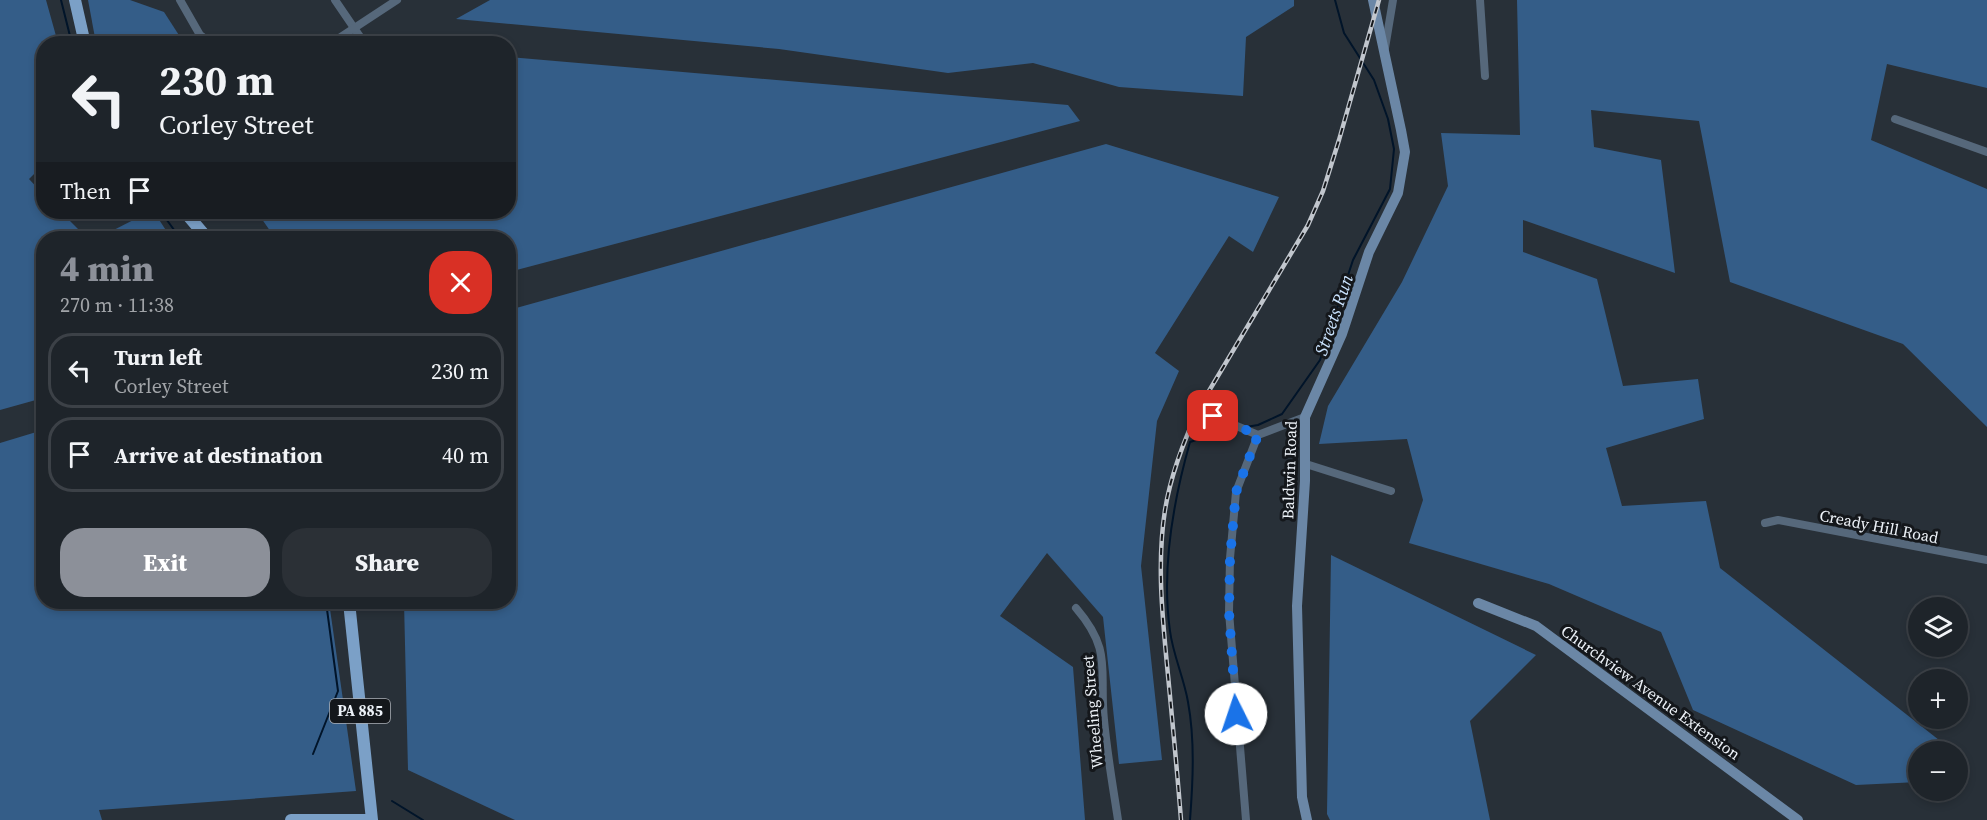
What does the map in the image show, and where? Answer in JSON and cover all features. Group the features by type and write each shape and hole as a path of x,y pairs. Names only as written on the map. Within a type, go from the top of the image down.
{"main road":[{"path":"75,0 83,36"},
{"name":"Baldwin Road","path":"1307,820 1302,797 1297,617 1306,464 1305,417 1342,334 1369,252 1398,193 1403,171 1403,141 1373,0"},
{"path":"191,219 201,231"},
{"name":"Churchview Avenue Extension","path":"1478,603 1536,626 1798,820"},
{"name":"PA 885","path":"350,609 372,820"},
{"path":"291,820 367,820"}],"street":[{"path":"180,0 201,36"},
{"path":"335,0 360,36"},
{"path":"342,36 397,0"},
{"path":"1384,50 1394,0"},
{"path":"1480,0 1485,76"},
{"path":"1895,120 1987,152"},
{"path":"1213,416 1258,435 1305,417"},
{"path":"1246,820 1229,612 1230,558 1236,492 1258,435"},
{"path":"1306,464 1391,491"},
{"name":"Cready Hill Road","path":"1765,523 1778,520 1987,560"},
{"name":"Wheeling Street","path":"1076,608 1090,624 1098,640 1105,677 1103,717 1118,820"}],"shaded area":[{"path":"0,0 46,0 56,36 36,36 36,172 29,179 36,186 36,219 68,219 80,231 36,231 36,400 0,410"},
{"path":"88,0 130,0 164,12 179,36 95,36"},
{"path":"490,0 1294,0 1294,6 1246,37 1243,96 1119,87 1033,63 948,73 779,49 456,19"},
{"path":"1517,0 1987,0 1987,88 1887,64 1871,140 1987,189 1987,427 1903,344 1730,282 1699,121 1591,110 1594,147 1661,160 1675,273 1523,220 1523,252 1597,279 1623,386 1698,379 1704,419 1606,448 1622,506 1706,501 1720,568 1908,716 1908,729 1925,729 1940,741 1908,741 1908,782 1856,785 1693,710 1661,632 1549,584 1409,543 1423,500 1407,439 1319,444 1328,406 1402,282 1448,186 1441,133 1520,135"},
{"path":"516,58 1068,105 1080,121 516,270 516,231 270,231 262,219 516,219"},
{"path":"1106,144 1279,197 1253,252 1229,236 1155,353 1179,371 1157,421 1141,566 1162,760 1119,764 1103,617 1047,553 1000,616 1073,667 1085,820 515,820 408,770 404,609 516,609 516,308"},
{"path":"135,219 159,219 166,231 112,231"},
{"path":"36,432 36,609 330,609 356,791 99,810 102,820 0,820 0,443"},
{"path":"1331,555 1536,655 1470,721 1490,820 1330,820 1327,814"}],"waterway":[{"path":"61,0 70,36"},
{"name":"Streets Run","path":"1246,427 1258,425 1282,414 1320,360 1353,260 1390,189 1394,149 1388,119 1374,80 1344,33 1335,0"},
{"path":"166,219 175,231"},
{"name":"Streets Run","path":"1190,820 1193,776 1192,731 1186,693 1170,631 1167,583 1170,535 1178,488 1190,442 1234,428"},
{"path":"313,754 338,691 327,609"},
{"path":"392,801 423,820"}],"railway":[{"path":"1181,820 1161,587 1161,548 1165,510 1174,470 1200,406 1308,225 1323,191 1379,0"}],"route":[{"path":"1213,416 1258,435 1236,492 1230,558 1229,612 1236,714"}]}
